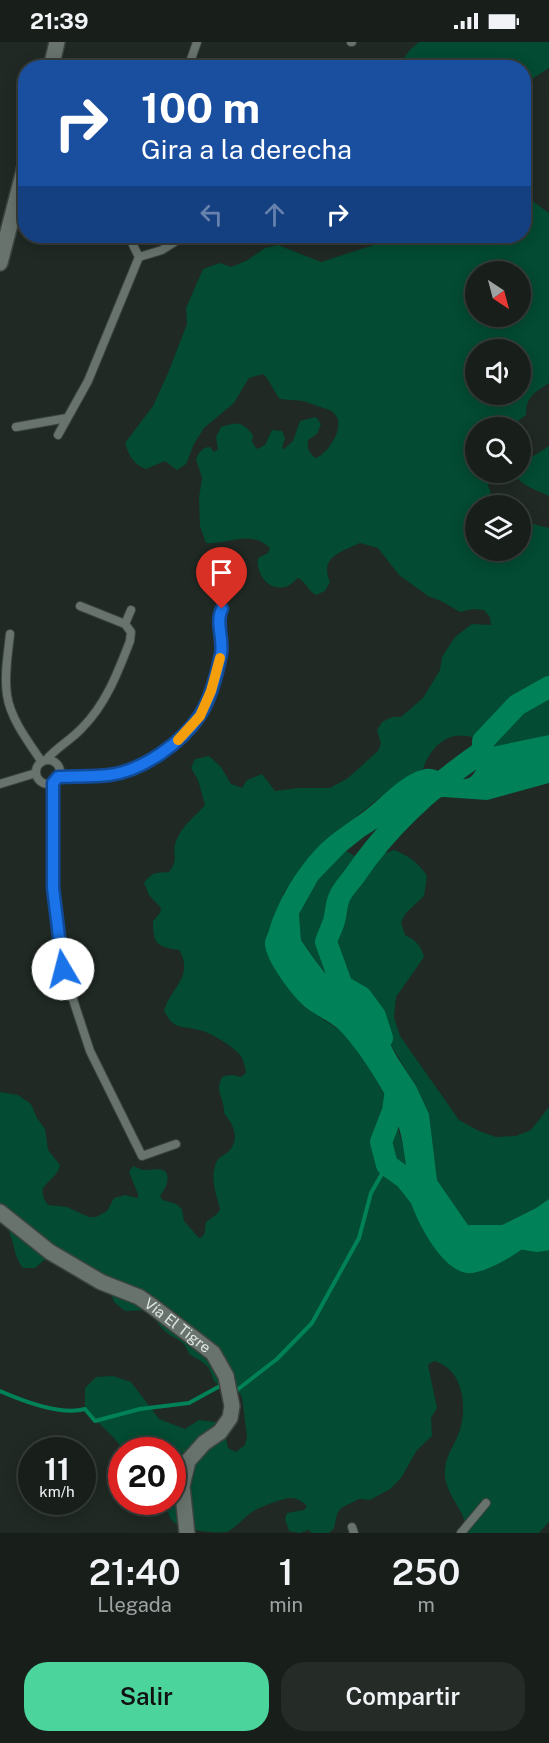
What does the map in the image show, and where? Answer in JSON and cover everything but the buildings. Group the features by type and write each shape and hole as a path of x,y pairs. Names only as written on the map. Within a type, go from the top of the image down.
{"street":[{"path":"53,60 57,42"},
{"path":"0,263 18,193"},
{"name":"Vía El Tigre","path":"0,1212 50,1252 101,1282 152,1306 213,1353 226,1376 232,1406 230,1418 220,1432 204,1443 188,1461 182,1486 187,1533"}],"lane":[{"path":"191,60 197,42"},
{"path":"58,435 93,370 139,257 134,243"},
{"path":"139,257 162,250 173,243"},
{"path":"16,427 67,418"},
{"path":"80,606 125,624 131,632 130,641 108,694 99,708 81,729 37,766 36,773 40,782 46,784 55,780 110,775 132,769 176,742 200,716 211,691 222,652 219,615 222,609"},
{"path":"125,624 131,610"},
{"path":"10,634 6,680 7,698 15,716 44,761 57,764 59,770 55,780 53,888 63,969 90,1051 142,1156 176,1144"},
{"path":"0,784 36,773"},
{"path":"461,1533 486,1503"}],"shaded area":[{"path":"419,42 549,42 549,68 531,80 531,60 402,60"},
{"path":"531,200 549,213 549,383 531,397 531,339 465,339 465,405 527,405 526,415 523,417 465,417 465,483 488,483 492,495 465,495 465,561 531,561 531,524 549,528 549,735 499,747 468,736 460,735 445,740 429,755 423,769 404,779 316,849 283,894 281,977 303,1006 344,1033 370,1068 393,1111 405,1153 405,1178 503,1261 537,1241 549,1228 549,1522 539,1533 465,1533 464,1518 445,1478 448,1458 461,1426 462,1396 456,1378 443,1365 434,1361 428,1365 437,1408 431,1418 432,1436 417,1450 401,1478 390,1489 370,1500 359,1499 341,1508 334,1528 329,1533 312,1533 308,1530 300,1533 289,1531 285,1519 287,1513 304,1510 307,1506 298,1499 291,1498 256,1510 227,1532 189,1529 175,1523 169,1515 186,1515 186,1437 112,1437 85,1409 85,1388 96,1377 113,1376 131,1382 159,1419 185,1429 199,1420 216,1422 225,1434 228,1448 236,1452 245,1445 247,1437 242,1397 237,1390 220,1386 214,1381 209,1368 189,1354 184,1344 165,1331 150,1310 125,1311 114,1302 110,1290 61,1252 35,1268 23,1268 16,1256 9,1232 0,1221 0,1092 18,1095 31,1104 45,1129 48,1150 60,1165 44,1188 44,1198 48,1205 67,1207 89,1217 96,1217 107,1211 114,1198 125,1195 138,1198 129,1172 133,1166 143,1170 160,1169 164,1170 167,1177 160,1197 182,1209 184,1221 199,1238 203,1236 206,1222 220,1209 214,1185 215,1167 218,1160 232,1147 235,1137 233,1127 224,1113 219,1090 220,1081 223,1076 241,1077 246,1071 241,1057 227,1044 204,1031 178,1026 171,1022 164,1011 183,975 183,959 179,950 157,943 153,921 161,908 149,895 144,883 155,874 169,872 174,863 175,845 179,835 205,805 198,780 191,768 195,759 209,756 221,767 231,784 242,788 247,780 262,774 275,791 330,788 348,778 378,751 381,744 377,730 382,722 392,717 401,717 423,698 440,670 442,657 455,637 472,624 491,625 490,617 484,610 473,609 460,612 428,596 399,575 378,548 360,543 334,556 327,567 330,582 325,591 316,595 298,578 289,586 279,588 264,580 259,569 258,558 268,553 270,548 263,542 255,539 239,539 206,543 200,526 199,498 202,478 196,459 205,448 210,447 214,452 218,449 216,437 221,427 242,425 253,435 252,442 257,449 265,445 272,430 282,431 285,438 282,448 284,449 293,441 300,421 316,417 321,424 317,434 308,440 308,443 309,450 316,458 329,448 335,437 338,420 332,411 303,401 280,399 263,374 249,378 234,403 204,428 186,464 177,470 165,461 146,469 138,465 128,452 125,443 153,406 168,373 187,324 186,308 203,269 220,263 231,267 246,261 265,248 278,245 321,262 376,243 531,243"},
{"path":"549,446 549,496 523,483 531,483 531,458"},
{"path":"549,735 549,783 487,800 444,797 424,799 365,836 346,851 318,880 299,914 301,940 324,972 361,997 375,1016 416,1086 429,1114 437,1180 468,1225 502,1225 549,1199 549,1228 498,1264 467,1273 457,1270 448,1263 423,1230 412,1206 408,1190 399,1127 390,1104 375,1077 341,1031 305,1007 294,995 274,968 266,950 265,941 282,897 308,858 328,838 401,780 425,769 436,770 458,779 469,778 475,772 481,755 487,748"},
{"path":"394,850 413,860 427,876 424,896 406,913 401,922 405,935 417,943 424,957 396,997 394,1017 400,1036 459,1120 479,1131 496,1137 516,1136 531,1130 549,1107 549,1199 502,1225 468,1225 437,1180 429,1114 416,1086 361,997 324,972 301,940 299,914 318,880 346,851 364,861"}],"waterway":[{"path":"382,1038 375,1016 361,997 342,986 326,942 340,895 382,840 413,807 447,777 483,751 483,741 517,705 549,687"},
{"path":"397,1083 393,1111 381,1142 387,1165 405,1178 424,1202"},
{"path":"234,1389 237,1390 277,1359 312,1323 359,1238 371,1193 387,1165"},
{"path":"506,1236 537,1241 549,1239"},
{"path":"0,1391 54,1409 65,1411 85,1409 95,1421 140,1409 189,1403 223,1386"}],"slow traffic":[{"path":"178,740 200,716 211,691 220,658"}],"route":[{"path":"63,969 53,888 53,783 58,777 110,775 132,769 176,742 200,716 211,691 222,652 219,615 222,609"}]}
